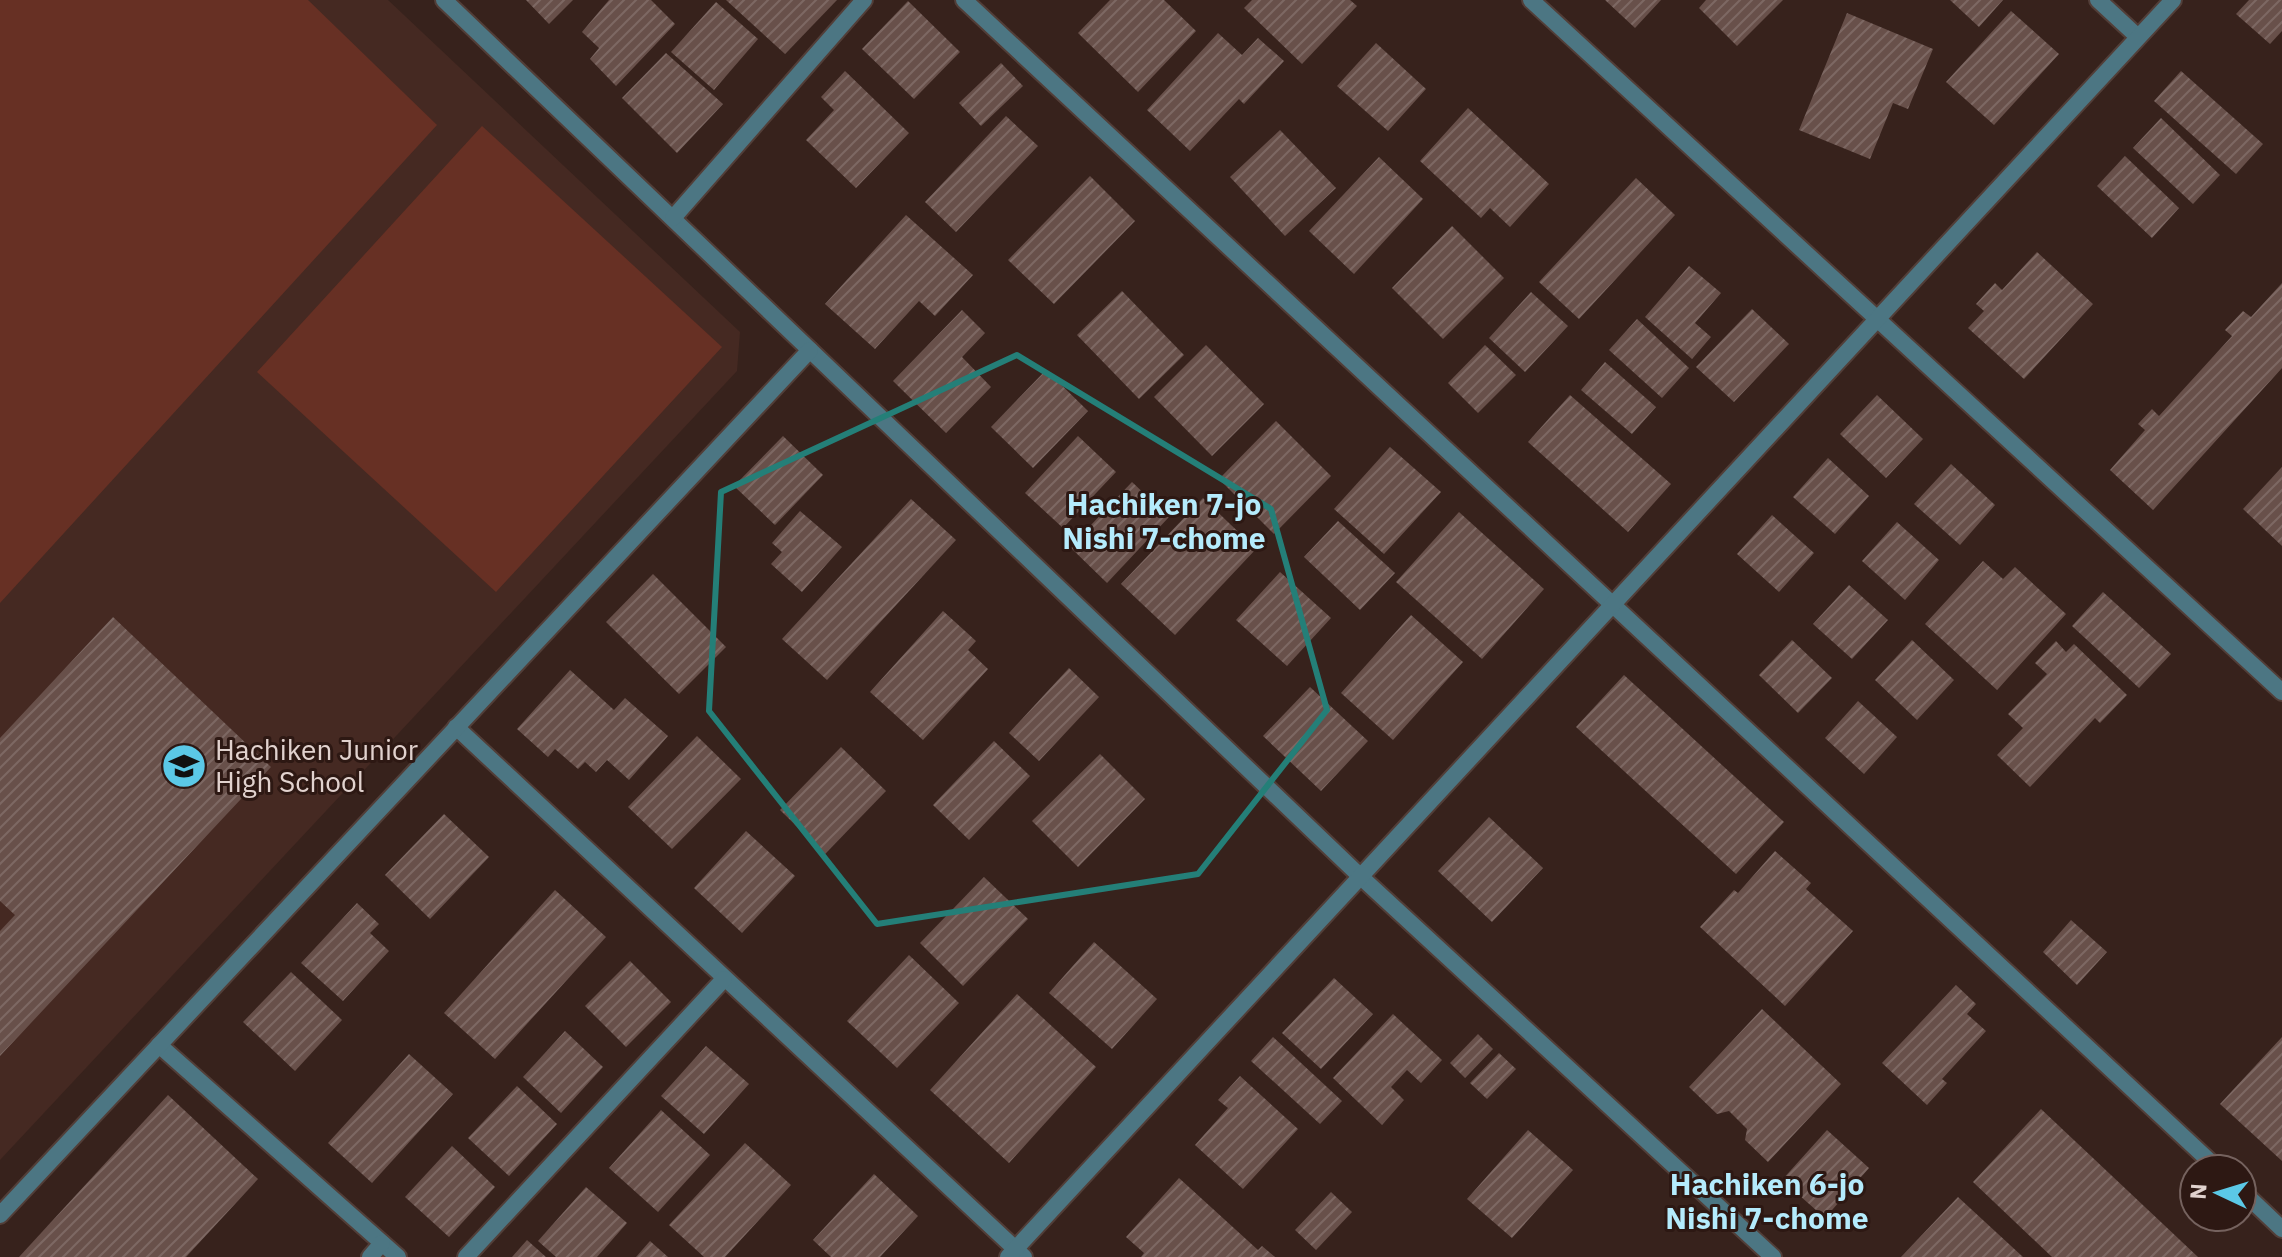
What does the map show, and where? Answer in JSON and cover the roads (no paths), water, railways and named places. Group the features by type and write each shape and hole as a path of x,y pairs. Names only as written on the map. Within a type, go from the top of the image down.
{"street":[{"path":"444,0 1361,877 1773,1257"},
{"path":"673,218 864,0"},
{"path":"964,0 2201,1153"},
{"path":"1531,0 2282,692"},
{"path":"2098,0 2138,37"},
{"path":"456,727 1016,1254 2173,0"},
{"path":"0,1215 810,350"},
{"path":"466,1257 724,979"},
{"path":"159,1045 398,1257"},
{"path":"2258,1206 2282,1229"},
{"path":"370,1257 382,1243"}],"place":[{"name":"Hachiken Junior High School","path":"184,766"}],"district":[{"name":"Hachiken 7-jo Nishi 7-chome","path":"1164,522"},
{"name":"Hachiken 6-jo Nishi 7-chome","path":"1767,1202"}]}
